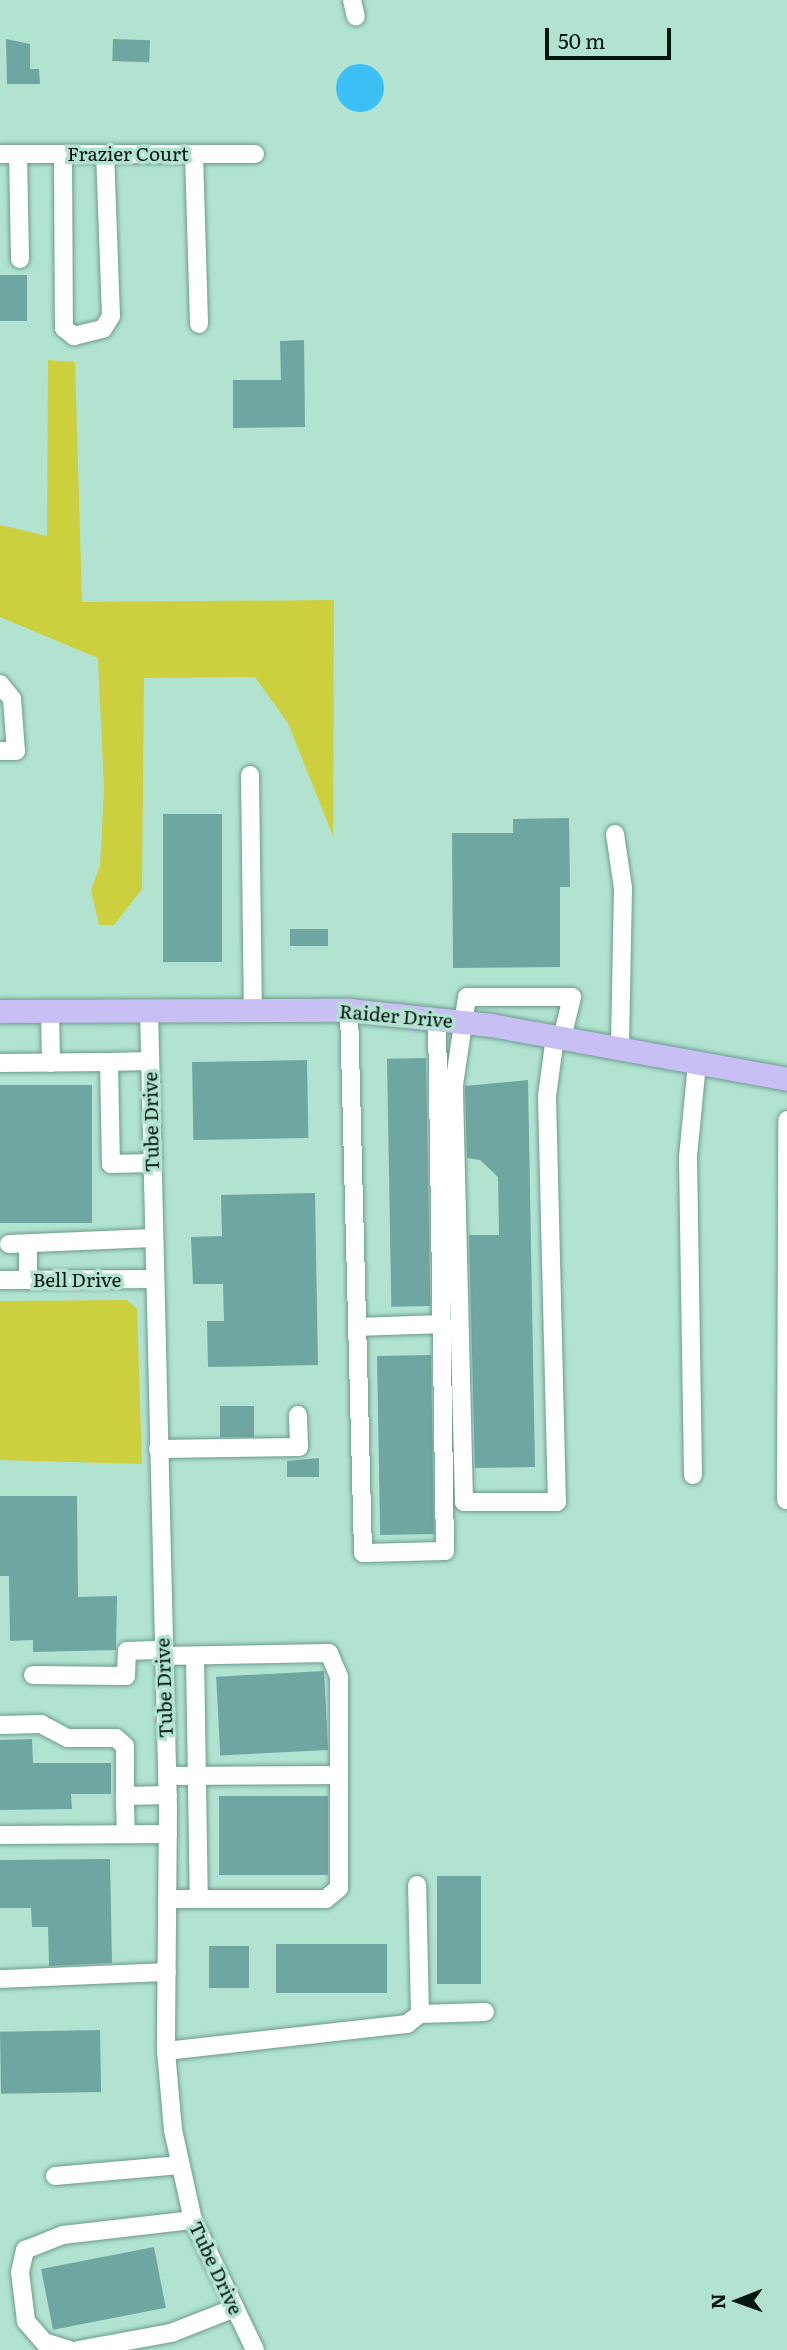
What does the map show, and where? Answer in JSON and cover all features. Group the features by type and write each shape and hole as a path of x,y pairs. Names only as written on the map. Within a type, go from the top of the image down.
{"main road":[{"name":"Raider Drive","path":"0,1011 349,1010 462,1022 787,1079"}],"street":[{"name":"Frazier Court","path":"9,154 63,154 105,160 194,159 255,154"},
{"path":"9,154 20,259"},
{"path":"63,154 64,328 74,336 103,328 111,316 105,160"},
{"path":"194,159 199,324"},
{"path":"0,684 12,699 16,751 0,751"},
{"path":"250,775 253,1010"},
{"path":"615,834 624,888 620,1049"},
{"path":"467,996 572,997 559,1038 547,1096 557,1502 464,1502 454,1085 462,1022 467,996"},
{"name":"Tube Drive","path":"149,1010 168,1795 166,2051 180,2165 193,2220 255,2350"},
{"path":"349,1010 363,1553 445,1551 437,1020"},
{"path":"50,1011 51,1063"},
{"path":"0,1063 150,1061"},
{"path":"109,1062 111,1164 152,1163"},
{"path":"693,1475 688,1157 698,1063"},
{"path":"786,1500 787,1121"},
{"path":"9,1244 153,1238"},
{"path":"28,1244 28,1280"},
{"name":"Bell Drive","path":"0,1280 154,1279"},
{"path":"357,1327 442,1324"},
{"path":"158,1449 299,1447 298,1415"},
{"path":"33,1675 126,1676 127,1651 194,1656 329,1653 339,1677 340,1883 334,1894 167,1899"},
{"path":"194,1656 199,1776 199,1899"},
{"path":"0,1725 41,1724 68,1738 116,1738 125,1746 125,1834"},
{"path":"167,1776 338,1774"},
{"path":"125,1796 168,1795"},
{"path":"0,1835 168,1834"},
{"path":"417,1885 420,2014"},
{"path":"0,1979 167,1972"},
{"path":"166,2051 407,2024 420,2014 485,2012"},
{"path":"55,2175 180,2165"},
{"path":"70,2350 44,2342 26,2321 20,2272 25,2250 63,2235 193,2220"},
{"path":"78,2350 171,2333 234,2308"}],"shaded area":[{"path":"48,360 75,362 82,602 334,600 333,836 288,723 255,677 144,678 142,889 114,925 99,925 91,890 100,866 104,789 98,658 0,617 0,525 47,536"},
{"path":"127,1300 137,1309 142,1464 0,1460 0,1301"}],"water":[{"path":"360,64 377,71 384,88 377,105 360,112 343,105 336,88 343,71"}],"building":[{"path":"6,39 30,44 30,69 39,69 40,84 7,84"},
{"path":"113,39 150,40 149,62 112,61"},
{"path":"0,275 27,275 27,321 0,321"},
{"path":"304,340 305,427 233,428 233,380 281,380 280,341"},
{"path":"163,814 222,814 222,962 163,962"},
{"path":"569,818 570,887 560,887 560,967 453,968 452,833 513,833 513,819"},
{"path":"290,929 328,929 328,946 290,946"},
{"path":"426,1058 430,1306 391,1307 387,1059"},
{"path":"307,1060 308,1138 193,1140 192,1062"},
{"path":"528,1080 535,1467 475,1468 469,1235 499,1235 498,1177 480,1160 467,1158 465,1086"},
{"path":"0,1085 92,1085 92,1223 0,1223"},
{"path":"315,1193 318,1365 208,1367 207,1321 224,1321 223,1284 193,1284 191,1237 222,1236 221,1195"},
{"path":"431,1355 434,1534 380,1535 377,1356"},
{"path":"220,1406 254,1406 254,1437 220,1437"},
{"path":"319,1458 319,1477 287,1477 287,1461"},
{"path":"0,1496 77,1496 78,1597 117,1596 116,1650 33,1652 33,1640 10,1641 9,1576 0,1576"},
{"path":"324,1671 328,1750 220,1756 216,1677"},
{"path":"32,1739 33,1763 111,1763 111,1794 71,1794 72,1809 0,1810 0,1740"},
{"path":"219,1796 328,1796 328,1875 219,1875"},
{"path":"110,1859 112,1963 49,1966 48,1927 32,1927 31,1908 0,1908 0,1860"},
{"path":"437,1876 481,1876 481,1984 437,1984"},
{"path":"276,1944 387,1944 387,1993 276,1993"},
{"path":"209,1946 249,1946 249,1988 209,1988"},
{"path":"100,2030 101,2092 1,2094 0,2032"},
{"path":"154,2247 166,2308 53,2330 41,2269"}]}
